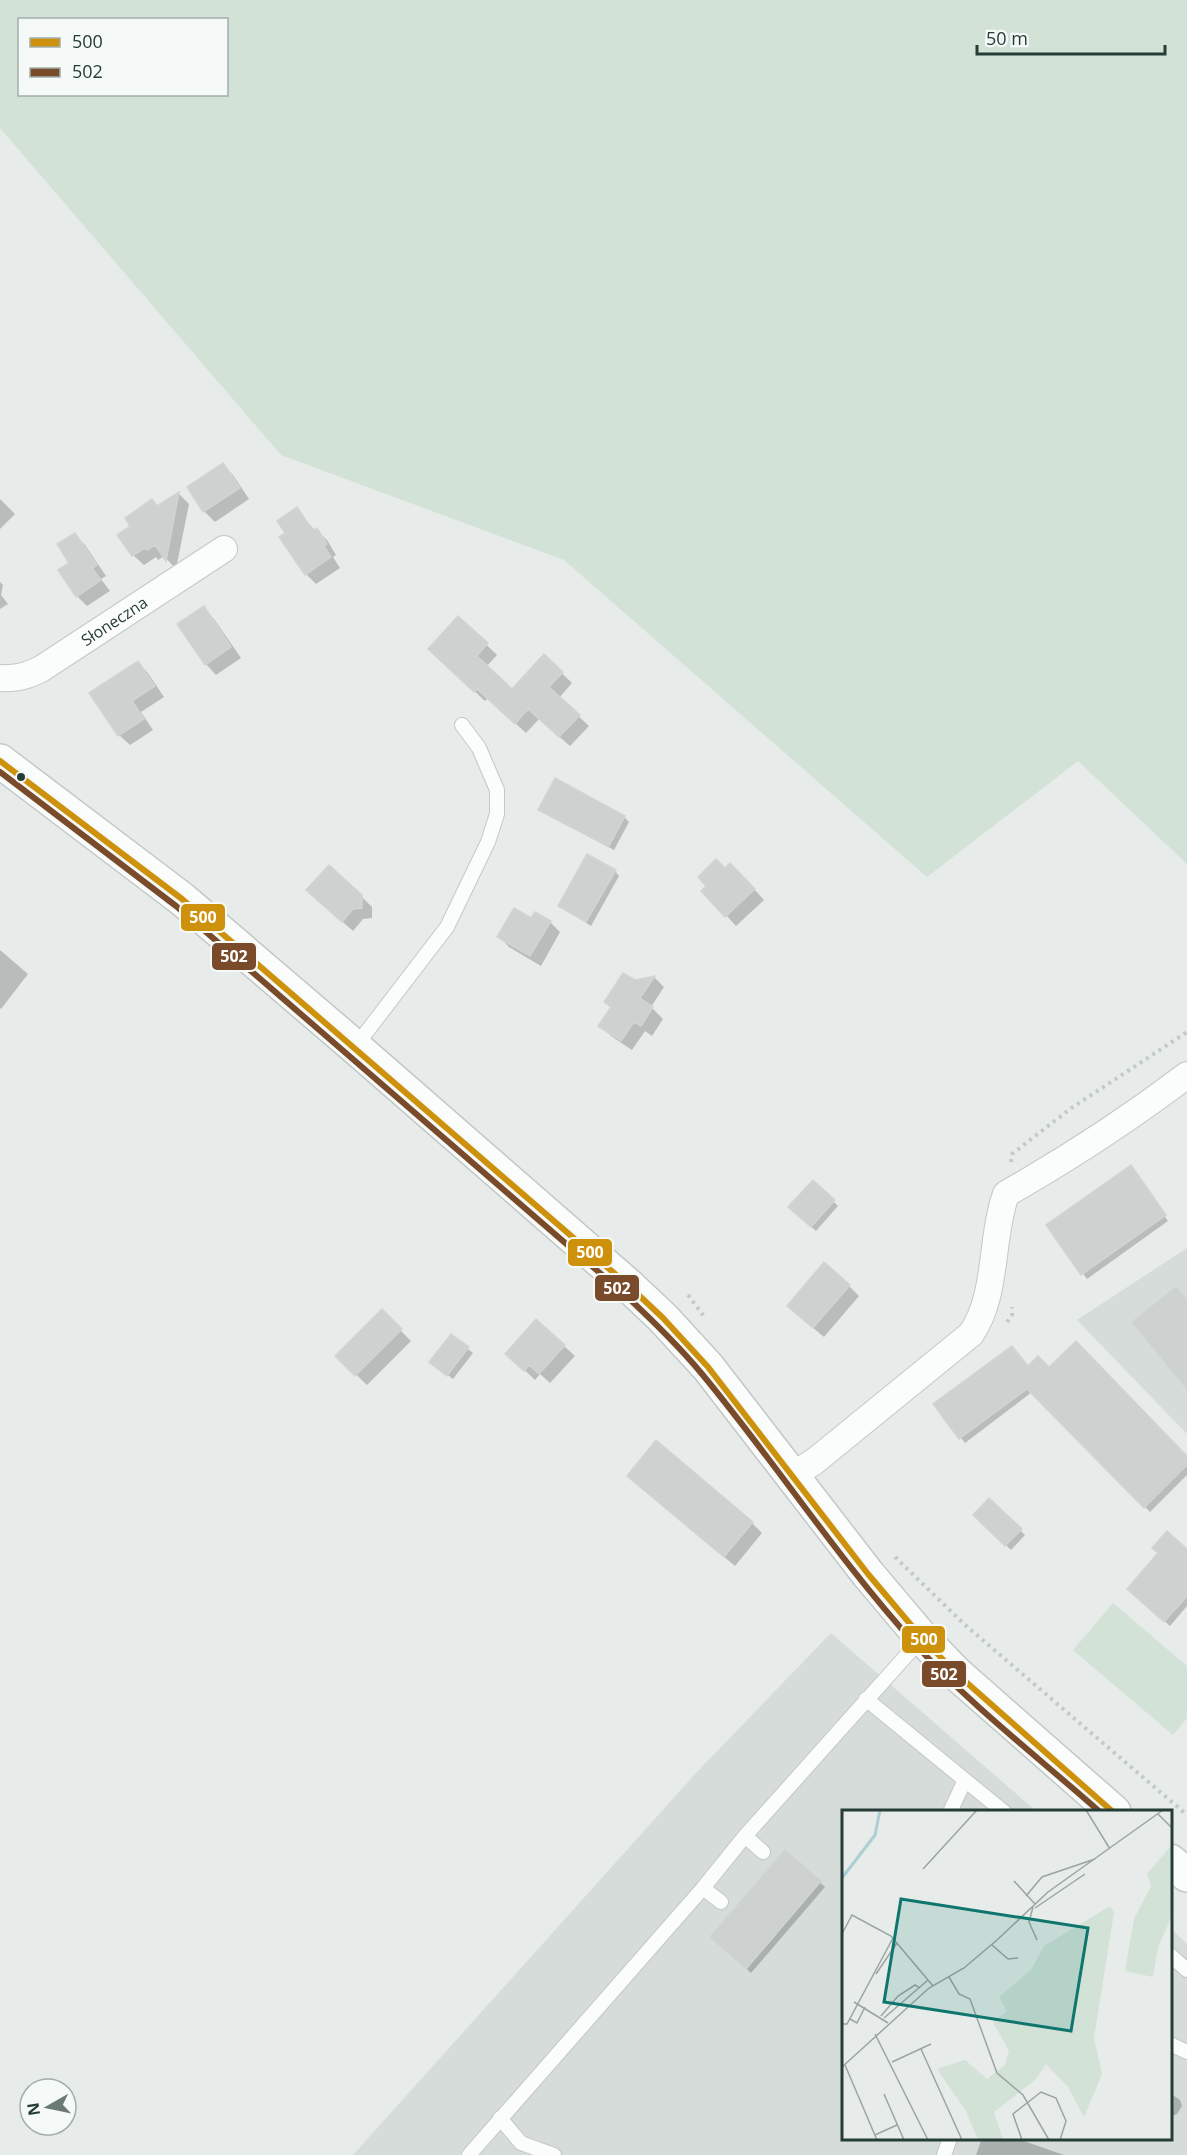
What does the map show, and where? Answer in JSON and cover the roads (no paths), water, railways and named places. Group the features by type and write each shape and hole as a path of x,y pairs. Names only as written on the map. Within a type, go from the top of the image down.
{"street":[{"name":"Słoneczna","path":"0,678 14,679 41,669 224,549"},
{"path":"0,761 182,899 543,1209 663,1318 708,1367 868,1574 922,1638 957,1674 1112,1810"},
{"path":"792,1476 815,1461 971,1334 979,1322 986,1302 996,1229 1006,1194 1079,1151 1139,1111 1187,1075"},
{"path":"1172,1863 1187,1875"}],"lane":[{"path":"355,1047 447,927 488,842 497,814 497,790 479,748 462,725"},
{"path":"469,2155 703,1888 745,1836 922,1638"},
{"path":"866,1699 1002,1810"},
{"path":"951,1810 965,1780"},
{"path":"745,1836 763,1852"},
{"path":"703,1888 720,1902"},
{"path":"1172,1957 1187,1970"},
{"path":"1172,2045 1187,2052"},
{"path":"500,2118 521,2143 554,2155"},
{"path":"944,2155 950,2140"}]}
